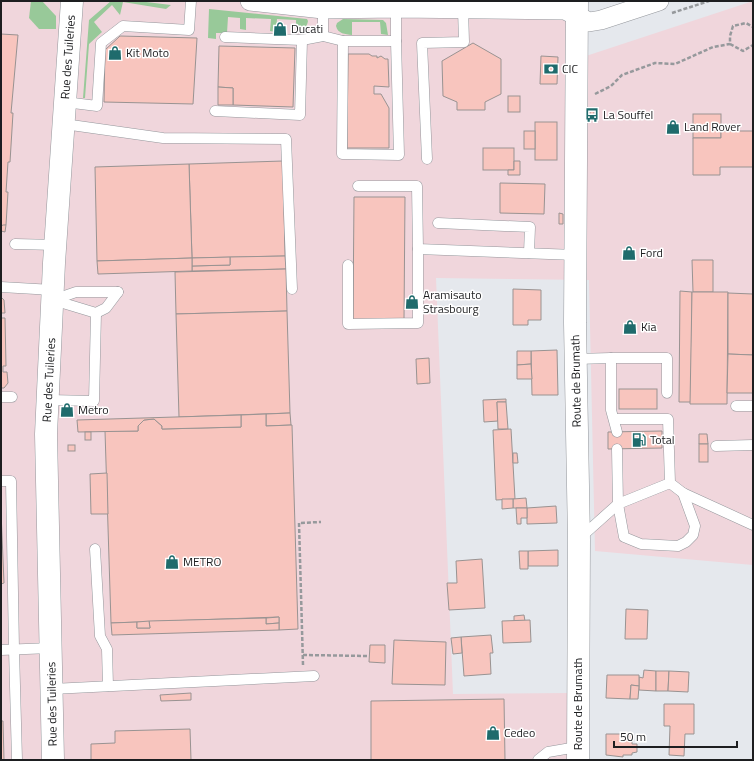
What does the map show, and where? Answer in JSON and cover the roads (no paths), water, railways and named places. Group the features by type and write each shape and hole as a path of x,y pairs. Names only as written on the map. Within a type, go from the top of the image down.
{"street":[{"name":"Rue des Tuileries","path":"53,760 46,442 53,295 72,1"},
{"path":"250,1 323,9 396,8 565,10 577,8 589,22 601,20 654,2"},
{"name":"Route de Brumath","path":"576,756 579,540 576,359 577,8"}],"lane":[{"path":"65,102 98,106 101,43 122,26 189,30 192,1"},
{"path":"343,41 342,154 399,155 396,8"},
{"path":"322,36 323,9"},
{"path":"427,159 422,43 464,42 463,9"},
{"path":"225,37 302,40 322,36 343,41 396,42"},
{"path":"215,111 300,115 302,40"},
{"path":"64,124 163,138 286,139 292,289"},
{"path":"348,265 348,324 418,324 417,186 358,186"},
{"path":"438,223 530,227 529,253"},
{"path":"16,244 56,245"},
{"path":"418,249 576,254"},
{"path":"1,287 53,295 96,313 106,308 118,292 76,292 53,295"},
{"path":"48,400 94,401 96,313"},
{"path":"611,358 611,410 617,432"},
{"path":"576,359 667,358 667,393"},
{"path":"1,397 12,397"},
{"path":"736,406 753,406"},
{"path":"614,419 668,419 670,483"},
{"path":"716,446 753,445"},
{"path":"617,449 618,504 624,537 642,544 678,546 686,542 693,535 695,526 683,493"},
{"path":"1,481 11,481 17,760"},
{"path":"670,483 683,493 753,525"},
{"path":"579,540 618,504 670,483"},
{"path":"95,549 100,636 107,649 108,686"},
{"path":"1,650 51,648"},
{"path":"52,689 309,676"},
{"path":"538,760 548,752 576,756"}],"place":[{"name":"Ducati","path":"280,29"},
{"name":"Kit Moto","path":"115,53"},
{"name":"CIC","path":"551,69"},
{"name":"La Souffel","path":"592,115"},
{"name":"Land Rover","path":"673,127"},
{"name":"Ford","path":"629,253"},
{"name":"Aramisauto Strasbourg","path":"412,302"},
{"name":"Kia","path":"630,327"},
{"name":"Metro","path":"67,410"},
{"name":"Total","path":"639,440"},
{"name":"METRO","path":"172,562"},
{"name":"Cedeo","path":"493,733"}]}
